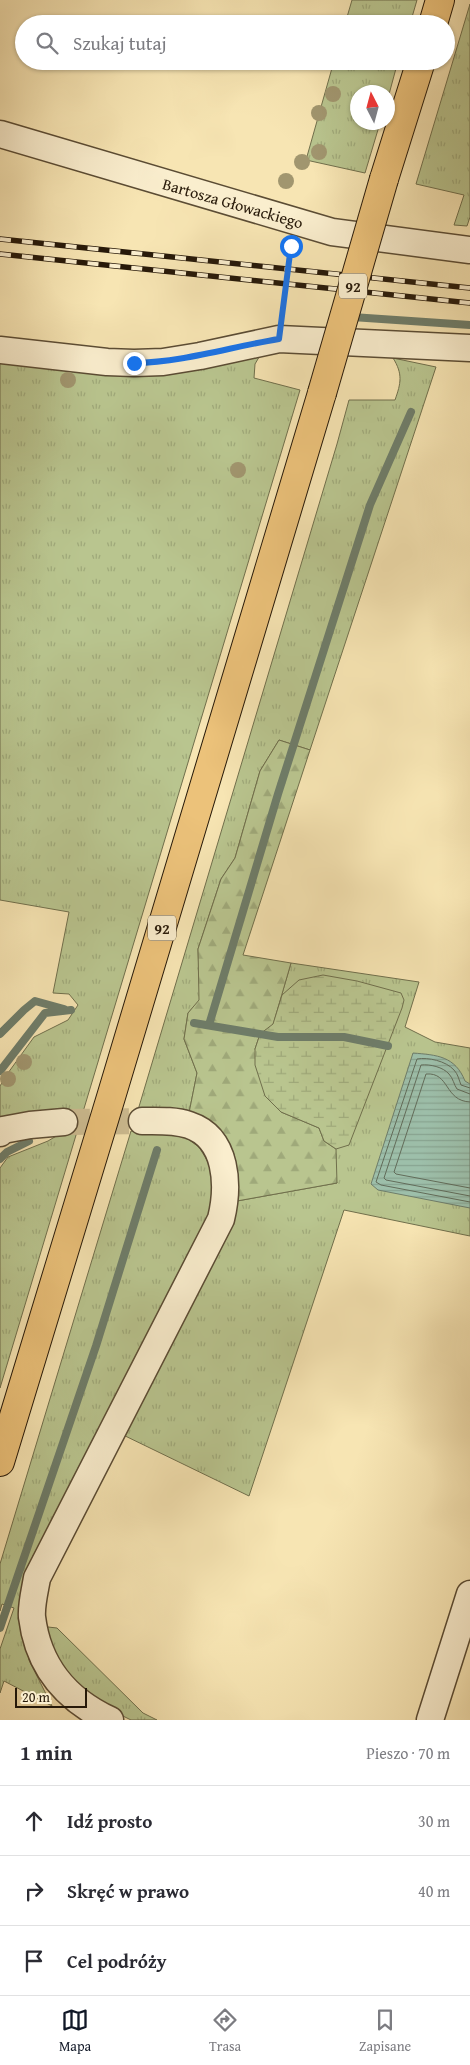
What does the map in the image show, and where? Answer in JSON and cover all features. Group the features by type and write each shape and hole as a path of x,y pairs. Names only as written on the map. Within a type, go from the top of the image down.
{"main road":[{"path":"436,15 440,0"},
{"name":"92","path":"0,1462 418,70"}],"street":[{"name":"Bartosza Głowackiego","path":"0,134 332,232 470,250"},
{"path":"0,350 106,362 163,362 279,339 470,348"},
{"path":"110,1720 99,1715 61,1688 41,1656 32,1615 37,1578 221,1219 225,1202 225,1180 221,1154 212,1141 198,1129 188,1125 172,1122 142,1121"},
{"path":"0,1133 3,1130 30,1124 64,1122"},
{"path":"430,1720 470,1594"}],"path":[{"path":"279,339 291,246"}],"green space":[{"path":"352,0 417,0 413,15 348,15"},
{"path":"470,4 470,217 467,226 454,225 464,195 416,184 450,70 455,70 455,54"},
{"path":"331,70 396,70 392,85 350,85 350,130 378,130 365,173 306,160"},
{"path":"265,347 255,364 254,378 300,390 0,1388 0,1168 8,1157 48,1141 63,1132 0,1122 0,1086 34,1037 68,1020 78,1005 69,994 53,993 69,912 0,900 0,357"},
{"path":"393,358 436,367 310,750 279,740 260,771 235,858 221,879 198,949 200,1000 188,1013 184,1039 197,1073 189,1113 138,1110 349,400 395,400 399,389 400,374"},
{"path":"279,740 310,750 243,955 291,963 273,1025 260,1034 255,1049 281,1112 319,1128 324,1141 336,1149 337,1183 237,1201 234,1154 219,1129 189,1113 197,1073 184,1039 188,1013 199,1000 198,949 221,879 235,858 260,771"},
{"path":"291,963 419,982 405,1027 435,1042 470,1048 470,1236 344,1210 249,1496 117,1432 237,1201 337,1183 273,1024"},
{"path":"323,975 357,981 401,993 404,1000 349,1145 336,1149 324,1141 319,1128 281,1112 265,1096 255,1065 255,1049 260,1034 273,1024 282,995 299,980"},
{"path":"131,1131 181,1134 199,1147 213,1170 212,1217 20,1610 29,1660 52,1706 4,1681 0,1693 0,1649 14,1608 2,1604 0,1611 0,1564"},
{"path":"39,1626 57,1628 143,1713 157,1720 131,1720 111,1710 61,1673"}],"water":[{"path":"413,1053 444,1058 456,1066 465,1081 470,1084 470,1208 378,1190 371,1184"}],"waterway":[{"path":"352,317 470,325"},
{"path":"209,1025 278,794 370,505 411,412"},
{"path":"0,1034 35,1001 64,1009"},
{"path":"0,1071 45,1013 71,1010"},
{"path":"194,1023 278,1037 344,1037 388,1046"},
{"path":"0,1159 7,1152 29,1141"},
{"path":"0,1628 96,1346 157,1150"}],"tunnel":[{"path":"64,1122 142,1121"}],"railway":[{"path":"0,239 470,288"},
{"path":"0,254 470,303"}],"route":[{"path":"134,363 163,362 200,356 279,339 291,246"}]}
